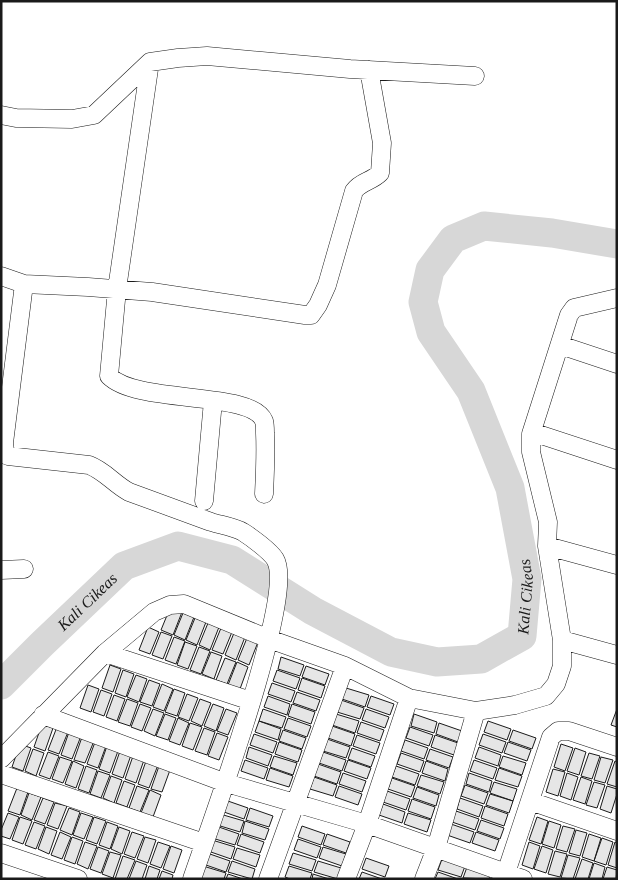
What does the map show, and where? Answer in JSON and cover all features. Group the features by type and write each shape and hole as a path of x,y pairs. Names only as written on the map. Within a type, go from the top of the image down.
{"street":[{"path":"1,115 16,118 72,119 94,115 150,62 178,58 207,56 369,70 475,76"},
{"path":"150,62 117,289 109,376 122,386 164,394 234,403 254,410 264,421 266,447 264,494"},
{"path":"1,276 24,284 152,292 305,315 311,314 318,305 327,285 354,191 358,184 374,179 380,173 382,143 369,70"},
{"path":"24,284 4,444 8,456 90,464 100,469 117,486 128,492 242,532 275,558 279,568 280,578 275,614 269,639 226,783 192,879"},
{"path":"1,758 105,653 154,612 170,604 184,604 269,639 345,666 409,698 476,711 515,706 546,696 556,684 562,666 562,640 547,546 548,522 531,452 532,432 569,315 574,308 617,298"},
{"path":"560,345 617,364"},
{"path":"204,501 213,401"},
{"path":"532,432 617,460"},
{"path":"547,546 617,565"},
{"path":"1,570 24,569"},
{"path":"562,640 617,655"},
{"path":"105,653 251,701"},
{"path":"268,879 345,666"},
{"path":"346,879 368,824 409,698"},
{"path":"424,879 436,848 476,711"},
{"path":"43,715 226,783 368,824 436,848 505,876 522,879"},
{"path":"505,876 550,737 558,731 569,731 617,747"},
{"path":"1,774 204,843"},
{"path":"530,801 617,831"},
{"path":"1,853 78,879"}],"building":[{"path":"170,608 182,612 173,635 161,630"},
{"path":"183,613 194,617 185,640 174,635"},
{"path":"195,618 206,622 197,645 186,640"},
{"path":"208,623 219,627 210,650 199,645"},
{"path":"148,627 159,632 150,654 139,650"},
{"path":"221,628 232,632 223,654 212,650"},
{"path":"161,632 172,636 163,659 152,655"},
{"path":"234,633 245,637 236,660 225,655"},
{"path":"174,637 185,641 176,664 165,660"},
{"path":"247,638 258,642 249,665 238,660"},
{"path":"185,642 197,646 188,669 177,665"},
{"path":"199,647 210,651 201,674 190,670"},
{"path":"211,652 222,656 214,679 202,674"},
{"path":"281,657 304,665 300,676 278,669"},
{"path":"225,658 236,662 227,684 216,680"},
{"path":"237,662 248,667 240,689 228,685"},
{"path":"110,665 121,669 113,692 102,688"},
{"path":"306,666 329,674 325,685 302,677"},
{"path":"123,670 134,674 126,697 115,693"},
{"path":"277,670 300,678 296,689 273,681"},
{"path":"136,675 147,679 139,702 127,697"},
{"path":"302,678 325,686 321,698 298,690"},
{"path":"149,680 160,684 152,706 140,702"},
{"path":"272,683 295,691 291,702 268,694"},
{"path":"162,684 173,689 164,711 153,707"},
{"path":"88,685 99,689 91,712 80,708"},
{"path":"346,688 369,695 365,707 342,699"},
{"path":"174,689 185,693 177,716 165,712"},
{"path":"101,690 112,694 104,716 93,712"},
{"path":"297,692 320,700 316,711 293,703"},
{"path":"187,694 198,698 189,721 178,717"},
{"path":"114,695 125,699 117,721 106,717"},
{"path":"268,696 290,704 287,715 264,707"},
{"path":"371,696 394,704 390,715 367,707"},
{"path":"127,699 138,703 130,726 118,722"},
{"path":"200,699 211,703 202,726 191,721"},
{"path":"341,700 364,708 360,719 337,712"},
{"path":"140,704 151,708 142,731 131,727"},
{"path":"213,704 224,708 216,731 204,726"},
{"path":"292,704 315,712 311,724 288,716"},
{"path":"153,709 164,713 155,736 144,731"},
{"path":"226,709 237,713 228,735 217,731"},
{"path":"263,709 286,717 282,728 259,721"},
{"path":"366,709 389,717 385,728 362,720"},
{"path":"617,709 617,727 611,725"},
{"path":"165,714 176,718 168,740 156,736"},
{"path":"336,714 359,721 355,733 332,725"},
{"path":"414,714 437,722 434,733 411,726"},
{"path":"178,718 189,723 180,745 169,741"},
{"path":"288,718 311,726 307,737 284,729"},
{"path":"259,721 281,729 278,740 255,732"},
{"path":"488,721 511,729 507,740 484,732"},
{"path":"361,722 384,730 380,741 357,733"},
{"path":"190,723 202,727 193,750 182,746"},
{"path":"439,723 462,731 458,742 436,734"},
{"path":"42,724 53,728 45,751 34,747"},
{"path":"332,726 355,734 351,746 328,738"},
{"path":"57,727 68,732 59,754 48,750"},
{"path":"410,727 433,735 429,746 406,738"},
{"path":"204,728 215,732 207,755 195,751"},
{"path":"283,730 306,738 302,749 279,741"},
{"path":"513,730 536,738 532,749 509,741"},
{"path":"69,732 81,736 72,759 61,755"},
{"path":"217,733 228,737 219,760 208,756"},
{"path":"254,734 277,742 273,753 250,745"},
{"path":"483,734 506,742 502,753 479,745"},
{"path":"357,735 380,743 376,754 353,746"},
{"path":"435,735 458,743 454,755 431,747"},
{"path":"82,737 94,741 85,763 74,760"},
{"path":"327,739 350,747 346,758 323,751"},
{"path":"405,740 428,748 424,759 401,751"},
{"path":"95,742 106,746 98,768 87,764"},
{"path":"279,742 302,750 298,762 275,754"},
{"path":"508,742 531,750 527,761 504,753"},
{"path":"20,744 31,748 23,771 12,767"},
{"path":"561,744 573,748 565,771 554,767"},
{"path":"107,746 118,751 110,773 99,769"},
{"path":"249,747 272,755 268,766 246,758"},
{"path":"479,747 501,755 498,766 475,758"},
{"path":"352,748 375,756 371,767 348,759"},
{"path":"575,748 586,752 579,775 567,771"},
{"path":"33,749 44,753 36,776 25,771"},
{"path":"430,749 453,757 449,768 426,760"},
{"path":"120,751 131,755 123,778 112,774"},
{"path":"48,752 59,756 50,779 39,775"},
{"path":"323,752 346,760 342,771 319,763"},
{"path":"401,753 424,761 420,772 397,764"},
{"path":"589,753 600,756 592,779 581,776"},
{"path":"133,756 144,760 136,783 125,779"},
{"path":"274,756 297,763 293,775 270,767"},
{"path":"503,756 526,763 522,775 499,767"},
{"path":"60,757 72,761 63,783 52,779"},
{"path":"601,757 613,760 605,783 594,780"},
{"path":"245,760 268,768 264,779 241,771"},
{"path":"348,760 371,768 367,779 344,771"},
{"path":"474,760 497,768 493,779 470,771"},
{"path":"73,761 84,766 76,788 65,784"},
{"path":"146,761 158,765 149,788 138,784"},
{"path":"426,761 448,769 445,781 422,773"},
{"path":"615,761 617,762 617,787 607,784"},
{"path":"318,764 341,772 337,784 314,776"},
{"path":"86,766 97,770 89,793 78,789"},
{"path":"159,766 170,770 162,792 151,789"},
{"path":"396,766 419,774 415,785 392,777"},
{"path":"270,768 293,776 289,787 266,780"},
{"path":"499,768 522,776 518,787 495,780"},
{"path":"553,769 565,772 558,796 546,792"},
{"path":"98,771 110,775 101,798 90,794"},
{"path":"343,773 366,781 362,792 339,784"},
{"path":"469,773 492,781 489,792 466,784"},
{"path":"567,773 578,777 571,800 560,796"},
{"path":"421,775 444,782 440,794 417,786"},
{"path":"111,776 122,780 114,803 103,798"},
{"path":"314,777 337,785 333,796 310,789"},
{"path":"581,777 592,781 585,804 573,800"},
{"path":"392,778 415,786 411,797 388,789"},
{"path":"124,781 135,785 127,807 116,803"},
{"path":"494,782 517,789 513,801 490,793"},
{"path":"594,782 605,785 597,808 586,805"},
{"path":"465,785 488,793 484,804 461,796"},
{"path":"137,786 149,790 140,812 129,808"},
{"path":"339,786 362,794 358,805 335,797"},
{"path":"607,786 617,789 611,813 600,809"},
{"path":"417,787 439,795 436,806 413,798"},
{"path":"17,788 28,792 20,815 8,811"},
{"path":"150,790 161,795 153,817 141,813"},
{"path":"387,791 410,799 406,810 383,802"},
{"path":"29,793 41,797 32,820 21,815"},
{"path":"490,794 513,801 509,813 486,805"},
{"path":"43,798 54,802 45,824 34,820"},
{"path":"460,798 483,806 479,817 457,809"},
{"path":"412,799 435,807 431,819 408,811"},
{"path":"225,800 248,808 244,819 221,811"},
{"path":"55,803 67,806 58,829 47,825"},
{"path":"383,804 405,812 402,823 379,815"},
{"path":"485,806 508,814 504,826 481,818"},
{"path":"69,808 80,812 72,835 60,830"},
{"path":"250,808 273,816 269,827 246,820"},
{"path":"456,811 479,819 475,830 452,822"},
{"path":"8,813 19,817 10,839 1,836 1,830"},
{"path":"81,813 93,817 84,839 73,835"},
{"path":"408,813 431,820 427,832 404,824"},
{"path":"220,814 244,821 240,832 217,825"},
{"path":"20,817 32,821 23,844 12,840"},
{"path":"94,817 106,821 97,844 86,840"},
{"path":"537,817 548,821 541,844 529,840"},
{"path":"481,820 504,828 500,839 477,831"},
{"path":"245,821 269,829 265,840 242,833"},
{"path":"549,821 561,825 554,848 542,844"},
{"path":"34,822 45,826 36,849 25,845"},
{"path":"107,822 118,826 110,849 99,845"},
{"path":"451,824 474,832 470,843 447,835"},
{"path":"216,826 239,834 235,845 212,838"},
{"path":"302,826 325,834 321,845 298,837"},
{"path":"563,826 575,829 567,852 556,849"},
{"path":"46,827 57,831 49,854 38,849"},
{"path":"119,827 130,831 122,854 111,849"},
{"path":"576,830 587,833 580,856 569,853"},
{"path":"60,832 71,837 62,859 51,855"},
{"path":"132,832 144,836 135,858 124,854"},
{"path":"476,832 499,840 495,851 472,843"},
{"path":"241,834 264,842 260,853 237,845"},
{"path":"327,834 350,842 346,853 323,845"},
{"path":"589,834 601,838 594,861 582,857"},
{"path":"72,837 83,841 75,864 64,860"},
{"path":"145,837 156,840 148,863 137,859"},
{"path":"602,838 613,842 606,865 594,861"},
{"path":"298,839 321,847 317,858 294,850"},
{"path":"212,840 235,847 231,859 208,851"},
{"path":"85,842 97,846 88,869 77,864"},
{"path":"158,842 170,846 161,868 150,864"},
{"path":"529,842 540,846 533,869 522,865"},
{"path":"615,842 617,843 617,868 608,865"},
{"path":"171,846 182,850 174,873 163,869"},
{"path":"542,846 553,850 546,873 534,869"},
{"path":"98,847 109,851 101,873 90,869"},
{"path":"323,847 346,854 342,866 319,858"},
{"path":"237,848 260,855 256,867 233,859"},
{"path":"555,851 567,854 560,877 548,874"},
{"path":"110,852 121,855 113,878 102,874"},
{"path":"207,853 230,861 226,872 203,864"},
{"path":"293,853 316,860 312,871 289,864"},
{"path":"568,855 580,858 573,879 561,878"},
{"path":"123,856 135,860 127,879 115,879"},
{"path":"366,858 389,866 385,877 362,869"},
{"path":"442,859 465,866 461,877 438,870"},
{"path":"582,859 593,863 588,879 575,879"},
{"path":"136,861 147,865 142,879 129,879"},
{"path":"232,861 255,869 252,879 228,872"},
{"path":"318,861 341,868 338,879 314,872"},
{"path":"594,863 605,867 602,879 589,879"},
{"path":"149,866 160,870 157,879 145,879"},
{"path":"203,866 226,873 224,879 204,879 199,877"},
{"path":"289,866 312,873 310,879 290,879 285,877"},
{"path":"467,867 490,874 489,879 463,878"},
{"path":"607,867 617,870 616,879 603,879"},
{"path":"162,871 173,875 172,879 159,879"},
{"path":"362,872 382,879 359,879"},
{"path":"438,872 458,879 435,879"},
{"path":"228,874 243,879 226,879"},
{"path":"313,874 329,879 312,879"}],"waterway":[{"name":"Kali Cikeas","path":"1,685 124,566 178,546 232,560 313,611 391,652 437,662 481,659 522,636 527,579 510,488 471,391 431,332 423,302 430,270 453,239 484,226 552,233 617,244"}]}
